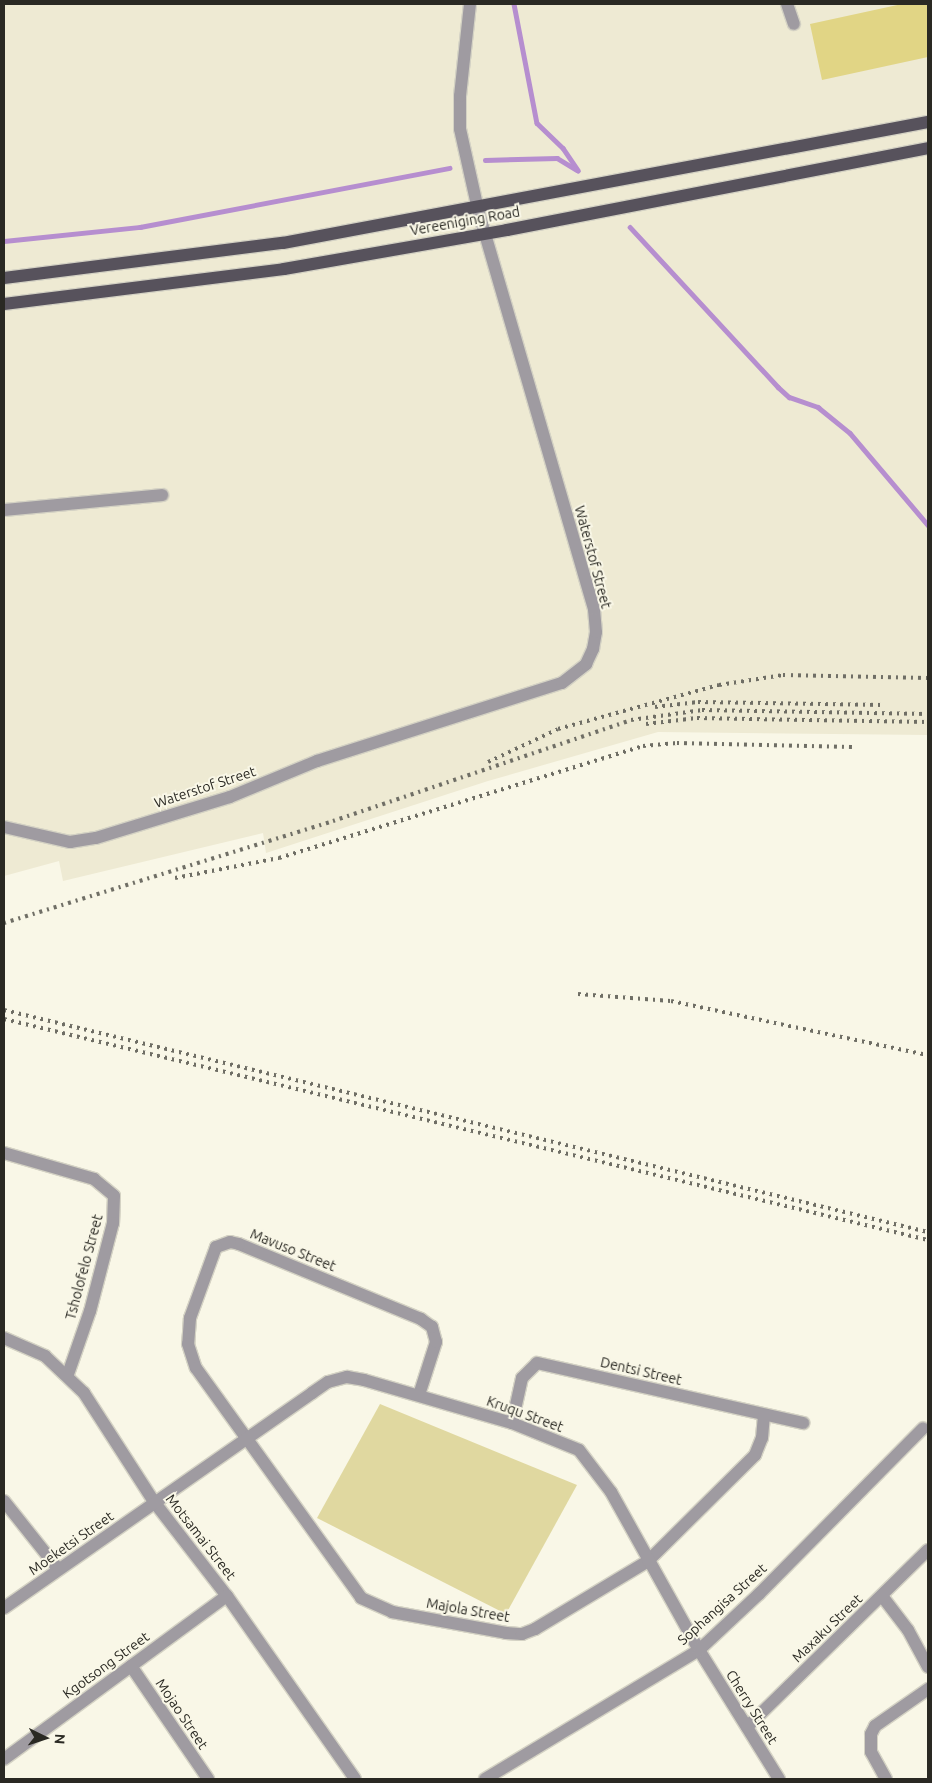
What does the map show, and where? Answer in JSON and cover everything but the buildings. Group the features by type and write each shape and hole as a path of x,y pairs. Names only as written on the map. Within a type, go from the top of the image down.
{"main road":[{"name":"Vereeniging Road","path":"4,278 274,244 928,122"},
{"name":"Vereeniging Road","path":"4,304 284,269 486,233 928,148"}],"street":[{"name":"Waterstof Street","path":"4,828 70,842 96,838 230,797 317,761 562,683 586,664 593,649 596,632 594,609 478,205 460,129 460,96 470,4"},
{"path":"787,4 794,24"},
{"path":"4,510 162,495"},
{"name":"Tsholofelo Street","path":"4,1152 94,1179 114,1196 115,1207 110,1232 90,1311 68,1374"},
{"name":"Mavuso Street","path":"247,1437 196,1368 188,1344 198,1291 211,1255 223,1244 239,1244 421,1319 432,1327 436,1342 434,1355 419,1395"},
{"name":"Motsamai Street","path":"4,1338 45,1356 68,1374 156,1503 227,1596 355,1779"},
{"name":"Dentsi Street","path":"512,1423 522,1378 537,1363 764,1416 803,1423"},
{"name":"Kruqu Street","path":"247,1437 328,1382 347,1377 419,1395 512,1423 580,1450 611,1492 699,1650"},
{"name":"Majola Street","path":"247,1437 361,1598 387,1610 522,1634 648,1561 755,1455 762,1438 764,1416"},
{"name":"Sophangisa Street","path":"485,1779 699,1650 759,1594 923,1428"},
{"name":"Moeketsi Street","path":"4,1608 156,1503 247,1437"},
{"path":"4,1501 58,1569"},
{"name":"Maxaku Street","path":"747,1727 928,1550"},
{"name":"Kgotsong Street","path":"4,1759 227,1596"},
{"path":"882,1596 908,1630 928,1667"},
{"name":"Cherry Street","path":"699,1650 779,1779"},
{"name":"Mojao Street","path":"131,1666 208,1779"},
{"path":"886,1779 871,1752 870,1734 874,1726 928,1689"}],"shaded area":[{"path":"4,4 928,4 928,735 658,732 488,781 266,853 263,833 63,881 59,861 4,876"},
{"path":"380,1404 577,1485 506,1614 317,1518"}],"waterway":[{"path":"514,4 537,123 563,148 578,170"},
{"path":"485,160 557,158 577,170"},
{"path":"4,241 140,227 449,168"},
{"path":"630,227 778,387 789,397 818,407 850,433 928,525"}],"railway":[{"path":"488,762 558,729 719,685 783,675 928,678"},
{"path":"655,707 698,702 883,705"},
{"path":"4,923 333,821 631,720 702,710 928,714"},
{"path":"646,724 697,718 928,722"},
{"path":"175,878 279,858 643,746 677,743 852,747"},
{"path":"578,994 671,1001 928,1055"},
{"path":"4,1010 928,1232"},
{"path":"4,1019 928,1240"}]}
